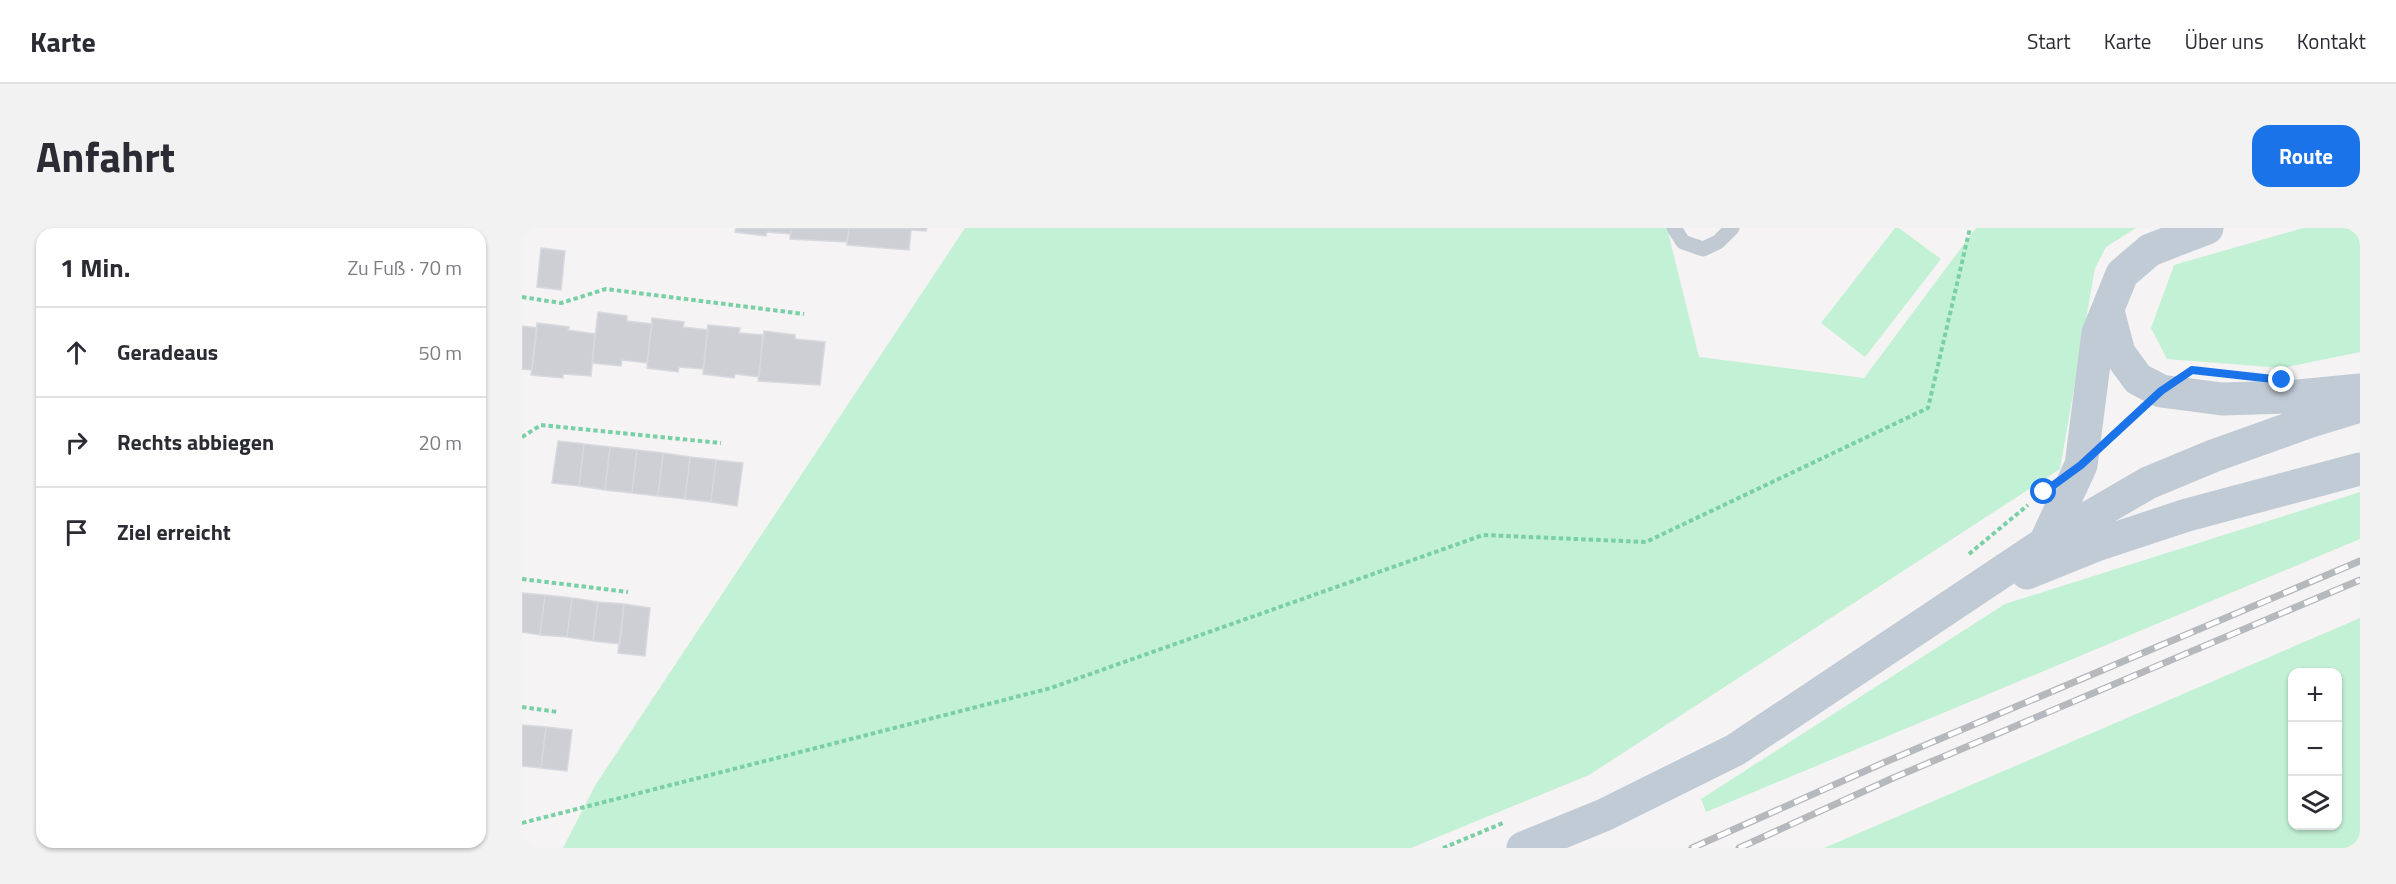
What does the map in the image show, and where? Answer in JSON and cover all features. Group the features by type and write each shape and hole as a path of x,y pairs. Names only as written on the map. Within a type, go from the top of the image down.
{"main road":[{"path":"2045,543 2081,465 2098,333 2122,274 2150,250 2207,228"},
{"path":"2108,309 2119,353 2138,379 2161,391 2222,399 2288,397 2360,390"},
{"path":"1516,835 1604,815 1735,750 2045,543 2148,483 2213,456 2360,406"},
{"path":"1956,602 2099,544 2187,515 2360,469"}],"lane":[{"path":"1674,228 1683,242 1703,249 1718,242 1732,228"}],"path":[{"path":"522,824 597,802 1051,688 1483,535 1646,542 1928,408 1971,228"},
{"path":"522,297 561,303 606,289 804,314"},
{"path":"2081,465 2161,391"},
{"path":"522,437 541,425 721,443"},
{"path":"1962,561 2035,500"},
{"path":"522,579 628,592"},
{"path":"522,707 558,712"},
{"path":"1443,848 1516,835"}],"green space":[{"path":"965,228 1667,228 1699,357 1864,378 1976,228 2136,228 2106,247 2095,268 2060,469 1589,775 1411,848 563,848 596,784"},
{"path":"1895,228 1899,228 1941,259 1865,357 1821,323"},
{"path":"2303,228 2360,228 2360,352 2282,368 2167,359 2151,328 2174,265"},
{"path":"2360,492 2360,539 1706,812 1701,799 2005,604"},
{"path":"2360,618 2360,848 1824,848"}],"building":[{"path":"736,228 791,228 791,234 767,232 766,236 735,232"},
{"path":"791,228 849,228 847,242 790,239"},
{"path":"849,228 927,228 926,231 911,230 909,250 847,245"},
{"path":"541,248 565,251 561,290 537,287"},
{"path":"598,312 627,316 627,321 652,324 647,363 622,360 621,366 592,363"},
{"path":"652,318 684,322 683,327 708,330 703,369 679,367 678,372 647,368"},
{"path":"537,323 569,327 568,330 595,334 591,376 563,374 563,378 531,375"},
{"path":"708,325 740,328 739,333 763,335 759,377 735,374 734,378 703,374"},
{"path":"522,326 537,328 532,370 522,369"},
{"path":"764,331 795,335 795,339 825,342 820,385 758,381"},
{"path":"558,441 584,444 579,486 552,483"},
{"path":"584,444 610,447 605,490 579,486"},
{"path":"610,447 637,450 632,493 605,490"},
{"path":"637,450 663,453 658,496 632,493"},
{"path":"663,453 690,457 685,499 658,496"},
{"path":"690,457 716,460 711,502 685,499"},
{"path":"716,460 743,463 737,506 711,502"},
{"path":"522,593 545,595 540,635 522,632"},
{"path":"545,595 572,598 567,637 540,635"},
{"path":"572,598 598,602 593,641 567,637"},
{"path":"598,602 624,604 620,644 593,641"},
{"path":"624,604 650,608 645,656 618,653"},
{"path":"522,725 546,727 541,768 522,766"},
{"path":"546,727 572,730 567,771 541,768"}],"railway":[{"path":"1692,848 1883,763 2360,561"},
{"path":"1739,848 1893,778 2360,580"}],"route":[{"path":"2044,492 2081,465 2161,391 2192,370 2282,380"}]}
